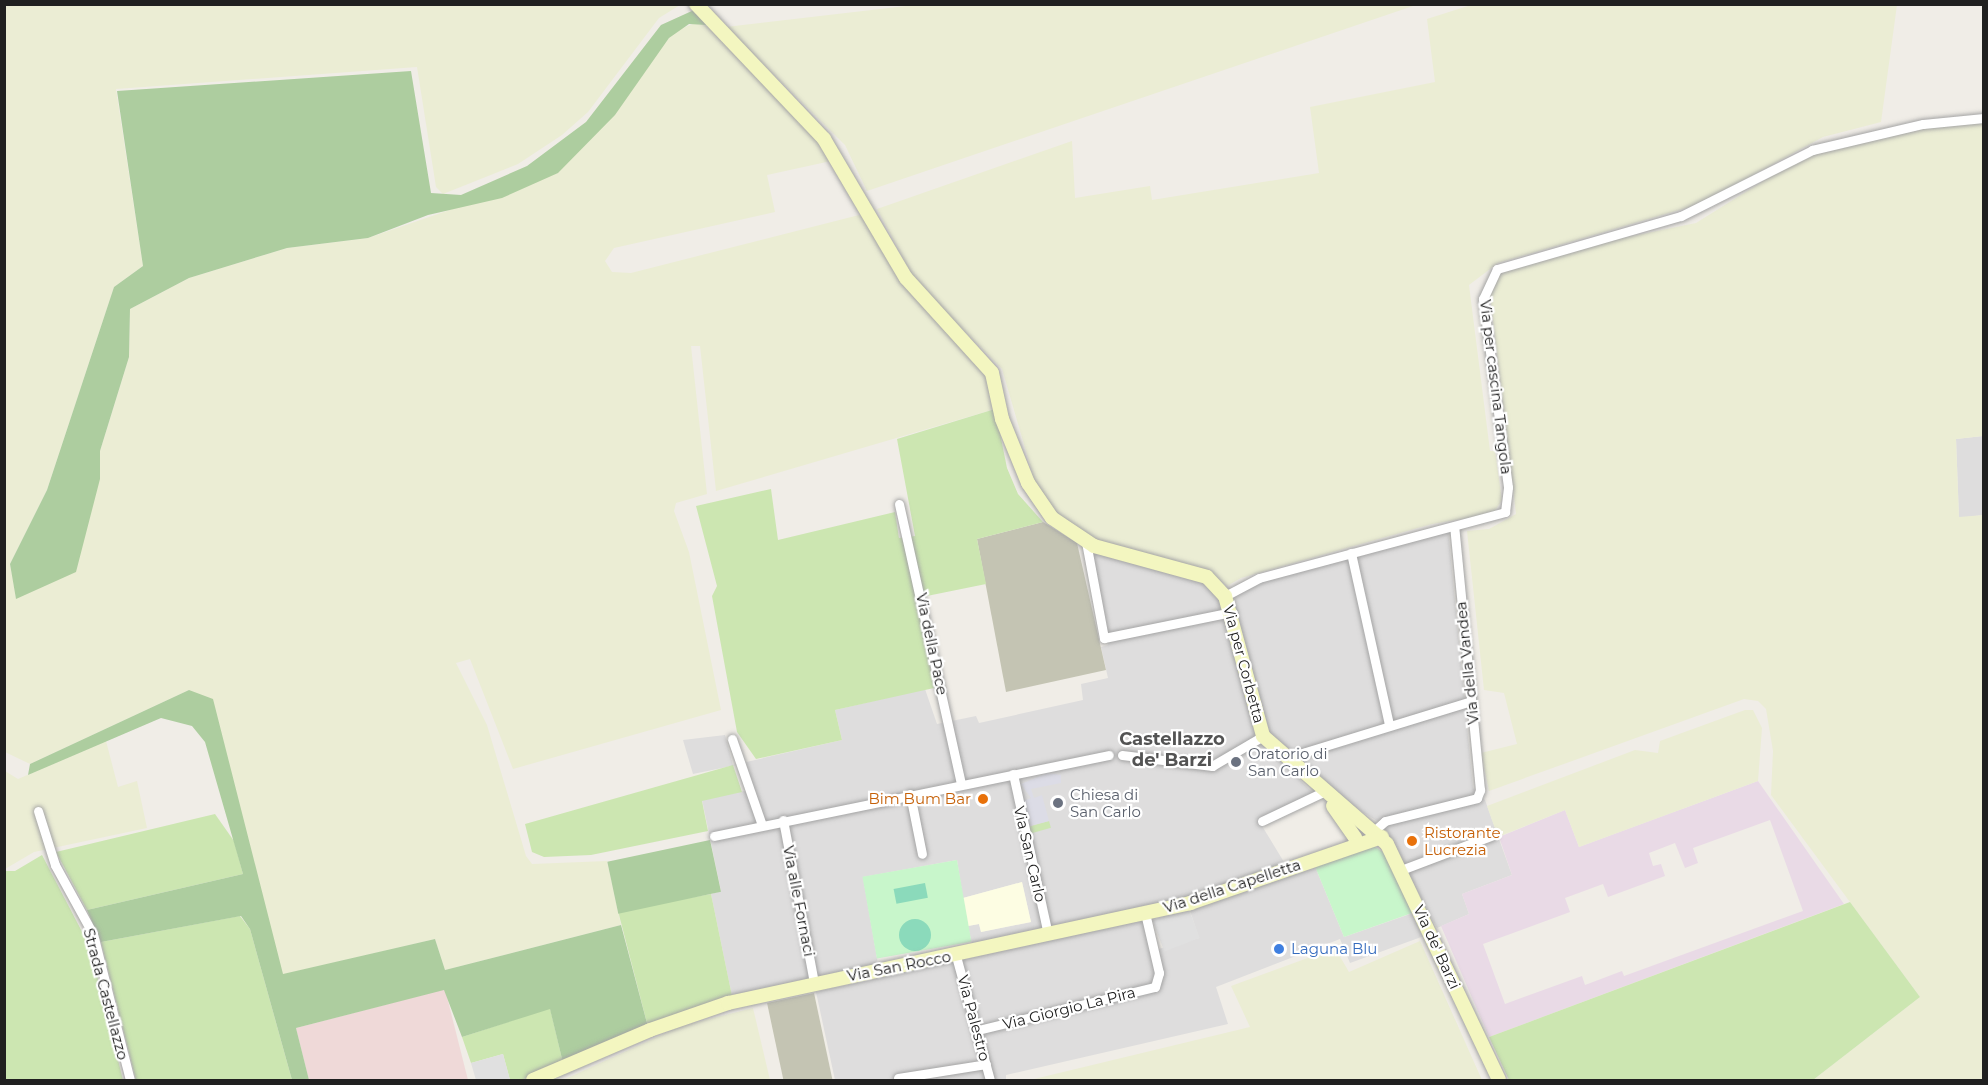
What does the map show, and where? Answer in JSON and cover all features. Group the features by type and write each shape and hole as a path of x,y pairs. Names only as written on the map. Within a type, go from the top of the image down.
{"street":[{"name":"Via per Corbetta","path":"696,4 824,138 906,278 992,373 1002,418 1028,483 1052,518 1086,542 1208,577 1225,596 1232,612 1263,736 1323,792 1363,822"},
{"name":"Via per cascina Tangola","path":"1225,596 1245,583 1351,553 1500,516 1508,505 1483,299 1497,269 1699,209 1812,150 1923,124 1983,118"},
{"name":"Via della Pace","path":"899,504 961,784"},
{"name":"Via della Vandea","path":"1378,834 1386,821 1477,798 1471,701 1454,527"},
{"path":"1086,542 1104,638 1232,612"},
{"path":"1351,553 1389,725"},
{"path":"1286,758 1471,701"},
{"path":"1122,755 1212,766 1263,736"},
{"path":"732,739 762,825"},
{"path":"714,836 783,820 1109,755"},
{"name":"Via San Carlo","path":"1013,774 1048,934"},
{"name":"Via per Corbetta","path":"1323,792 1354,838"},
{"path":"1262,821 1323,792"},
{"path":"910,794 922,854"},
{"name":"Strada Castellazzo","path":"38,811 56,865 93,934 130,1080"},
{"name":"Via alle Fornaci","path":"783,820 814,982"},
{"name":"Via de' Barzi","path":"1363,822 1378,834 1401,870 1499,1080"},
{"path":"1346,850 1354,838 1378,834"},
{"name":"Via della Capelletta","path":"1048,934 1145,913 1346,850 1378,834"},
{"path":"1401,870 1493,835"},
{"name":"Via Giorgio La Pira","path":"978,1030 1155,987 1159,973 1145,913"},
{"name":"Via San Rocco","path":"533,1080 657,1027 750,997 814,982 956,956 1048,934"},
{"name":"Via Palestro","path":"956,956 990,1080"},
{"path":"898,1078 986,1064"}],"shaded area":[{"path":"923,4 1416,5 867,191 845,145 726,27"},
{"path":"5,5 680,5 659,18 588,112 562,135 518,164 443,194 436,187 417,67 116,89 143,266 114,287 47,490 10,564 16,598 90,517 100,451 129,357 130,309 189,278 287,248 368,238 557,173 675,31 698,22 707,25 823,146 831,161 767,175 775,212 614,248 605,261 612,272 631,273 863,214 987,373 995,409 716,491 700,346 691,346 707,494 676,503 674,511 689,552 721,710 513,769 470,659 456,663 487,725 526,856 532,864 607,861 621,925 445,970 435,939 281,975 189,690 30,764 5,752"},
{"path":"1471,5 1897,5 1881,122 1823,137 1700,204 1498,263 1469,285 1490,451 1495,451 1502,500 1493,514 1432,524 1241,578 1227,586 1212,574 1087,539 1064,523 1035,482 1002,369 916,282 877,209 1072,141 1075,198 1150,186 1152,200 1319,173 1310,107 1435,82 1427,19"},
{"path":"1983,123 1983,436 1956,439 1959,517 1984,515 1983,1080 1813,1080 1920,997 1771,795 1773,751 1766,709 1758,701 1744,699 1489,791 1481,753 1517,744 1504,693 1484,690 1467,531 1489,529 1516,514 1490,295 1500,273 1573,248 1696,223 1808,153 1905,129"},
{"path":"1983,436 1983,515 1959,518 1956,439"},
{"path":"1043,522 1077,543 1106,670 1006,692 977,539"},
{"path":"1448,530 1473,788 1485,800 1512,875 1462,894 1469,914 1437,928 1382,824 1327,790 1271,738 1233,603 1240,586"},
{"path":"1090,550 1202,577 1218,590 1261,741 1315,795 1259,821 1287,867 1206,893 972,945 968,926 979,924 981,932 1031,922 1022,882 963,898 957,860 863,877 878,964 732,996 711,894 721,891 702,800 753,789 746,763 693,774 683,740 725,735 733,765 842,740 835,710 925,689 937,724 976,716 979,723 1083,700 1081,684 1108,678 1101,647 1108,645"},
{"path":"1745,710 1753,710 1762,728 1758,781 1579,847 1565,810 1498,837 1487,806 1635,750 1658,753 1660,741"},
{"path":"106,741 118,787 137,781 147,828 34,852 5,869 5,771 18,779"},
{"path":"1047,773 1061,775 1061,783 1031,789 1034,798 1042,795 1049,821 1029,826 1023,801 1031,798 1021,784"},
{"path":"1758,781 1844,904 1489,1037 1441,926 1469,914 1462,894 1512,875 1499,837 1565,810 1579,847","holes":["1770,820 1803,911 1624,976 1622,971 1585,985 1582,976 1505,1004 1483,944 1570,912 1565,898 1603,884 1608,897 1665,876 1661,864 1653,866 1649,853 1675,843 1685,868 1698,863 1693,848"]},
{"path":"1314,864 1344,937 1413,913 1424,936 1350,963 1340,939 1216,987 1228,1024 1006,1075 1006,1080 835,1080 816,992 1151,918 1158,949 1199,938 1190,911"},
{"path":"1022,882 1031,922 981,932 979,924 968,926 963,898"},
{"path":"1188,907 1200,938 1164,951 1153,921"},
{"path":"1420,941 1482,1080 1030,1080 1250,1027 1231,986 1335,948 1349,972"},
{"path":"445,989 468,1080 309,1080 296,1028"},
{"path":"814,993 832,1080 783,1080 767,1003"},
{"path":"753,1008 770,1080 563,1080 681,1026"},
{"path":"503,1054 510,1080 476,1080 471,1063"}],"green space":[{"path":"694,10 707,25 689,24 669,38 615,115 558,173 502,198 428,215 368,238 287,248 189,278 130,309 129,357 100,451 100,479 76,572 16,599 10,564 47,490 114,287 143,266 117,91 411,71 431,193 461,195 527,166 586,122 661,25"},
{"path":"995,409 1007,468 1018,494 1043,522 977,539 986,584 917,598 934,688 835,710 842,740 756,759 737,732 712,596 717,586 696,506 771,489 778,540 895,512 899,538 915,536 897,439"},
{"path":"189,690 213,699 283,974 435,939 445,970 621,925 648,1027 563,1063 550,1009 462,1037 444,990 296,1028 309,1080 292,1080 250,929 241,916 101,942 87,910 243,874 205,742 192,726 161,718 28,775 30,764"},
{"path":"733,765 742,792 702,801 708,831 591,855 544,857 532,852 525,824"},
{"path":"215,814 234,841 243,874 87,910 56,852"},
{"path":"1049,821 1051,828 1031,834 1029,827"},
{"path":"710,840 721,892 618,914 607,862"},
{"path":"1372,845 1386,854 1412,913 1344,937 1314,864"},
{"path":"42,855 90,947 123,1080 5,1080 5,871 15,871"},
{"path":"957,860 971,942 877,958 862,877"},
{"path":"925,883 928,898 896,904 894,889"},
{"path":"711,894 732,996 648,1027 618,911"},
{"path":"1850,902 1920,997 1813,1080 1509,1080 1489,1037"},
{"path":"240,916 250,929 292,1080 136,1080 101,942"},
{"path":"915,919 926,924 931,935 926,946 915,951 904,946 899,935 904,924"},
{"path":"550,1008 563,1063 521,1080 510,1080 503,1054 471,1063 462,1037"}],"place":[{"name":"Oratorio di San Carlo","path":"1236,762"},
{"name":"Bim Bum Bar","path":"983,799"},
{"name":"Chiesa di San Carlo","path":"1058,803"},
{"name":"Ristorante Lucrezia","path":"1412,841"},
{"name":"Laguna Blu","path":"1279,949"}],"district":[{"name":"Castellazzo de' Barzi","path":"1172,750"}]}
